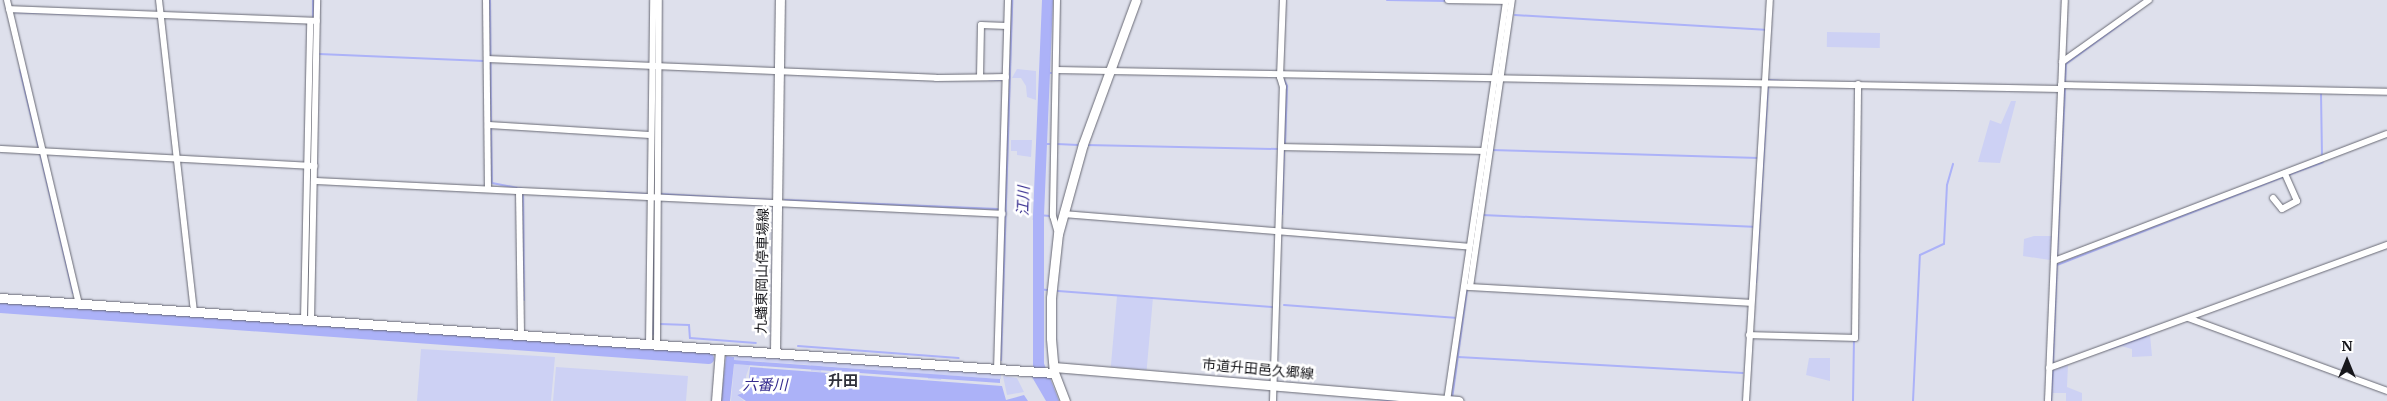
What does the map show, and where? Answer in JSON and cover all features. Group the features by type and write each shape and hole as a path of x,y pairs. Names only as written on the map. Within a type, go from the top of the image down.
{"street":[{"path":"160,0 194,312"},
{"path":"308,320 314,21 317,0"},
{"path":"486,0 490,59 488,188"},
{"path":"653,0 655,66 653,345"},
{"path":"654,197 651,135 659,0"},
{"name":"九蟠東岡山停車場線","path":"780,0 775,352 1031,373 1052,371"},
{"path":"997,370 1008,0"},
{"path":"1057,0 1053,216 1058,234"},
{"path":"1065,401 1052,371 1051,298 1058,234 1083,144 1136,0"},
{"path":"1273,401 1281,232 1284,87 1282,73 1283,0"},
{"path":"1448,0 1508,0 1499,77 1452,400"},
{"path":"1746,401 1767,82 1770,0"},
{"path":"2048,401 2056,261 2065,0"},
{"path":"2062,62 2149,0"},
{"path":"79,304 7,8 113,14 161,13 314,21"},
{"path":"980,77 981,25 1008,26"},
{"path":"490,59 778,72 1006,77"},
{"path":"1056,70 2387,92"},
{"path":"1467,287 1469,247 1483,151 1499,77"},
{"path":"1751,335 1854,338 1856,84"},
{"path":"490,125 651,135"},
{"path":"2056,261 2286,175 2387,134"},
{"path":"0,148 311,166"},
{"path":"1283,148 1483,151"},
{"path":"308,320 314,181 311,166"},
{"path":"2273,198 2282,209 2297,202 2286,175"},
{"path":"314,181 1002,214"},
{"path":"521,335 522,191"},
{"path":"1063,214 1469,247"},
{"path":"2051,368 2387,244"},
{"path":"1467,287 1751,303"},
{"path":"0,298 720,350 775,352"},
{"path":"2188,318 2387,391"},
{"path":"716,401 720,350"},
{"name":"市道升田邑久郷線","path":"1052,371 1275,384 1452,400"}],"shaded area":[{"path":"1827,32 1880,33 1880,48 1827,47"},
{"path":"1017,69 1036,71 1036,100 1027,97 1026,86 1021,78 1012,78"},
{"path":"2011,101 2016,101 2000,163 1978,162 1990,120 2001,124"},
{"path":"1011,140 1032,140 1031,157 1017,155 1017,151 1011,151"},
{"path":"2034,236 2052,236 2050,260 2023,256 2024,239"},
{"path":"1117,296 1153,299 1147,370 1111,367"},
{"path":"2150,335 2152,356 2132,357 2132,349 2121,346"},
{"path":"421,349 555,357 551,401 417,401"},
{"path":"734,353 1001,373 1001,379 942,375 941,380 928,379 928,374 822,366 821,372 811,371 811,365 734,360"},
{"path":"1809,358 1830,358 1830,381 1806,375"},
{"path":"734,364 750,365 746,376 747,389 737,395 744,401 731,401"},
{"path":"2068,365 2067,387 2082,393 2082,401 2066,401 2066,393 2053,393 2054,370"},
{"path":"556,367 688,376 686,401 553,401"},
{"path":"1003,376 1017,378 1024,392 1007,395"}],"water":[{"path":"726,356 734,357 734,360 1000,379 1000,383 734,364 730,401 721,401"},
{"name":"六番川","path":"750,367 1002,386 1006,400 1024,395 1028,401 746,401 737,395 748,391"},
{"path":"1032,377 1050,378 1059,401 1046,401"}],"waterway":[{"path":"313,0 313,20"},
{"path":"490,0 491,123"},
{"path":"999,359 1001,360 1012,0"},
{"name":"江川","path":"1047,0 1038,219 1038,364 1052,401"},
{"path":"1387,0 1447,1"},
{"path":"12,12 112,15"},
{"path":"2065,82 2066,64 2136,13"},
{"path":"1515,15 1765,30"},
{"path":"319,54 484,61"},
{"path":"654,195 655,67"},
{"path":"20,70 39,149"},
{"name":"江川","path":"1045,73 1051,73"},
{"path":"989,80 1001,80"},
{"path":"1284,80 1287,86 1285,144"},
{"path":"1768,80 1783,81"},
{"path":"1756,282 1768,85"},
{"path":"2057,257 2065,87"},
{"path":"2321,93 2322,156"},
{"path":"491,127 492,183 523,189 524,300"},
{"name":"江川","path":"1041,144 1049,144"},
{"path":"1057,144 1078,145"},
{"path":"1086,145 1278,149"},
{"path":"1282,214 1284,149"},
{"path":"1491,150 1759,158"},
{"path":"40,153 73,293"},
{"path":"2288,175 2323,162"},
{"path":"1913,401 1920,255 1944,244 1947,185 1953,164"},
{"path":"2057,265 2283,177"},
{"path":"607,192 646,194"},
{"path":"660,194 771,200"},
{"path":"653,334 654,200"},
{"path":"785,200 998,209"},
{"path":"1038,215 1050,216"},
{"path":"1482,215 1753,227"},
{"path":"2053,364 2057,262"},
{"path":"1038,289 1047,290"},
{"path":"1452,399 1467,289"},
{"path":"1058,291 1273,307"},
{"path":"1284,305 1455,318"},
{"path":"0,307 708,358"},
{"path":"660,324 689,325 690,338 756,343"},
{"path":"2109,349 2146,336"},
{"path":"1853,401 1854,340"},
{"path":"798,346 959,358"},
{"path":"1458,357 1743,373"},
{"path":"2051,401 2053,369"},
{"path":"1378,399 1402,401"}],"district":[{"name":"升田","path":"843,381"}]}
